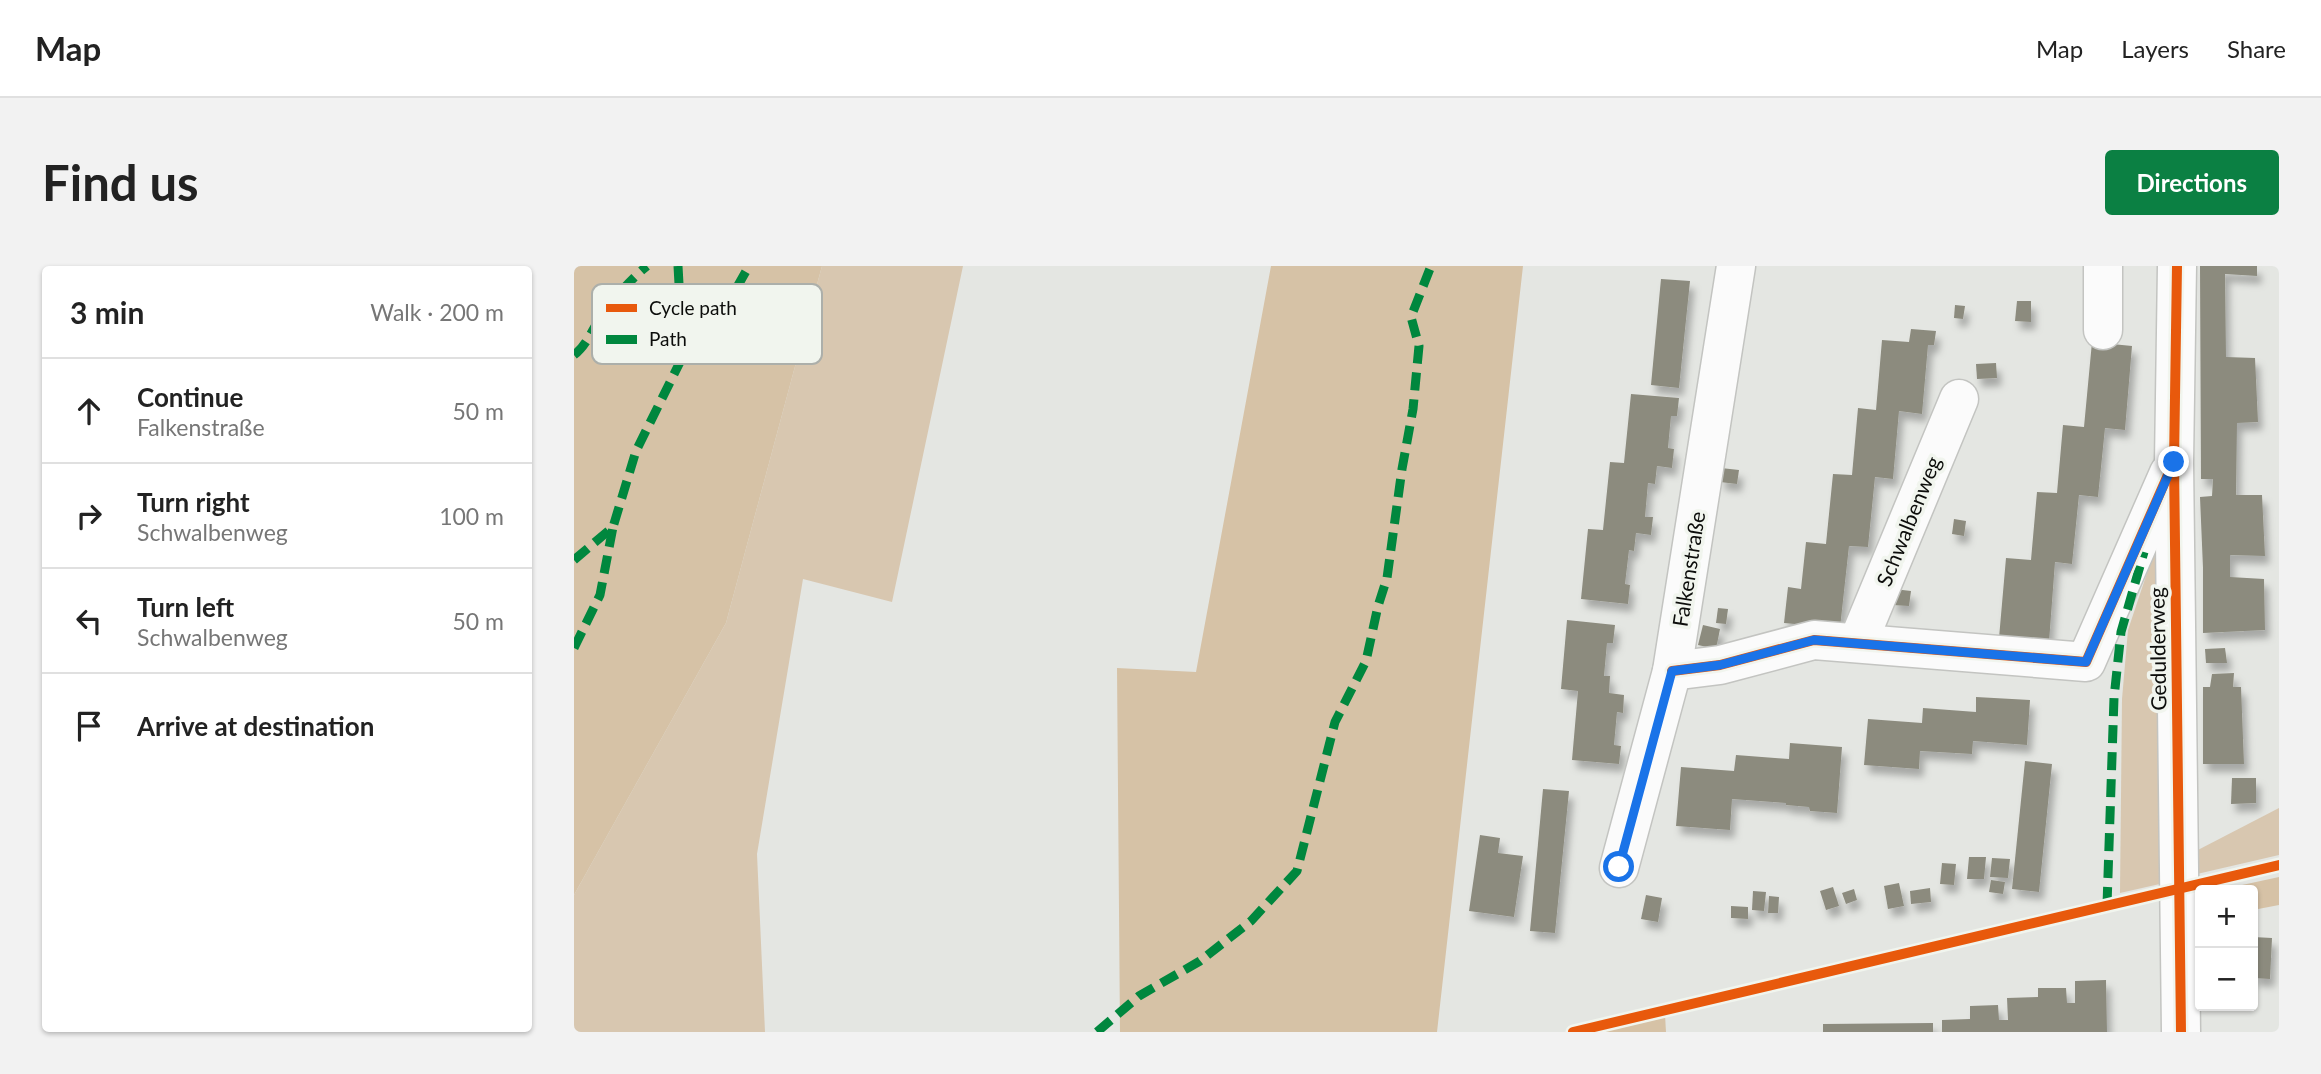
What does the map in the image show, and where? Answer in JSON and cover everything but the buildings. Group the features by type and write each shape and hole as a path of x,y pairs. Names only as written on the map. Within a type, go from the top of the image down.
{"street":[{"name":"Falkenstraße","path":"1619,867 1672,671 1736,266"},
{"path":"2103,266 2103,330"},
{"name":"Gedulderweg","path":"2177,266 2174,462 2181,1032"},
{"name":"Schwalbenweg","path":"1858,642 1959,399"},
{"path":"1672,671 1720,665 1814,640 2086,662 2174,462"}],"shaded area":[{"path":"574,266 822,266 817,284 592,284 592,364 796,364 726,623 574,895"},
{"path":"822,266 963,266 892,602 803,579 757,854 765,1032 574,1032 574,895 726,623 796,364 822,364 822,284 817,284"},
{"path":"1271,266 1523,266 1437,1032 1120,1032 1117,668 1196,672"},
{"path":"2169,507 2173,881 2120,893 2122,699 2128,630"},
{"path":"2279,808 2279,855 2197,874 2194,852"},
{"path":"2279,877 2279,905 2258,909 2258,885 2242,885"},
{"path":"1665,1015 1666,1032 1595,1032"}],"marked path":[{"path":"627,284 647,266"},
{"path":"678,266 679,284"},
{"path":"739,284 749,266"},
{"path":"1097,1032 1139,996 1200,961 1251,921 1297,871 1335,722 1366,661 1387,578 1413,409 1419,346 1411,317 1431,266"},
{"path":"574,355 592,331"},
{"path":"574,560 613,527 636,451 679,364"},
{"path":"574,648 600,595 613,527"},
{"path":"2107,905 2114,698 2121,632 2144,552"}],"cycle path":[{"path":"2177,266 2174,462 2181,1032"},
{"path":"1672,671 1720,665 1814,640 2086,662 2171,468"},
{"path":"1573,1032 2279,865"}],"route":[{"path":"1619,867 1672,671 1720,665 1814,640 2086,662 2174,462"}]}
